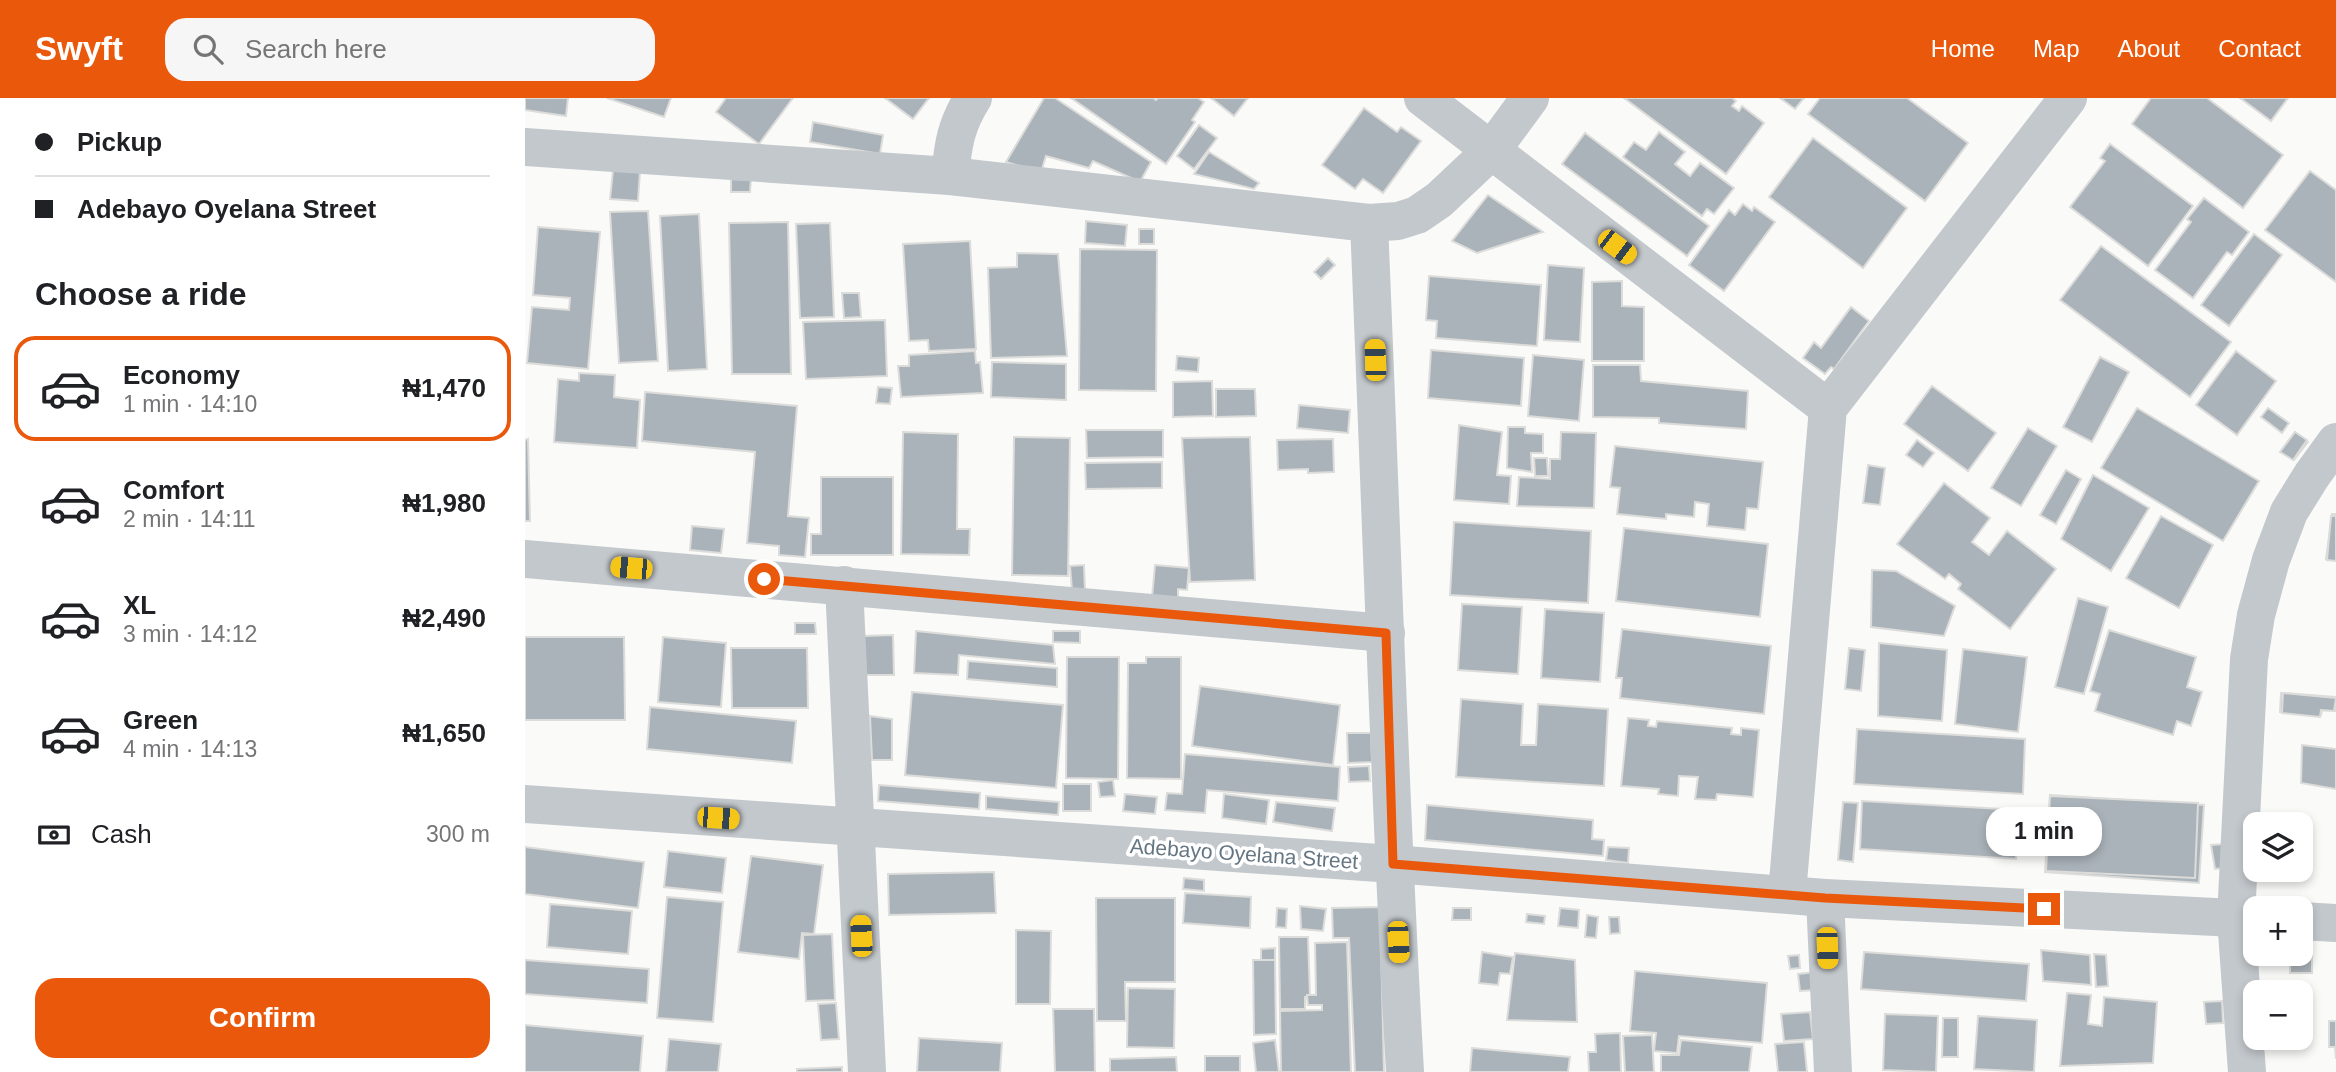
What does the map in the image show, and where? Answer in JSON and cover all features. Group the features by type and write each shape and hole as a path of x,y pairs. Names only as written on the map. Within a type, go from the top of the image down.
{"street":[{"path":"950,176 953,143 961,118 973,98"},
{"path":"1423,98 1828,408"},
{"path":"525,147 950,176 1369,223 1398,221 1417,215 1439,200 1491,151 1530,98"},
{"path":"1787,894 1828,408 2068,98"},
{"path":"1369,223 1393,864 1405,1072"},
{"path":"2246,896 2249,659 2256,615 2288,512 2324,476 2336,442"},
{"path":"525,559 1386,633"},
{"path":"844,585 867,1072"},
{"name":"Adebayo Oyelana Street","path":"525,804 1393,864 1825,898 2243,918"},
{"path":"1825,898 1833,1072"},
{"path":"2313,922 2336,923"},
{"path":"2246,966 2247,1072"}],"building":[{"path":"525,98 568,98 566,116 525,110"},
{"path":"607,98 671,98 664,117"},
{"path":"726,98 793,98 759,144 716,112"},
{"path":"885,98 929,98 913,119"},
{"path":"1044,98 1055,98 1151,162 1140,182 1093,161 1089,168 1046,156 1041,172 1006,162"},
{"path":"1071,98 1198,98 1204,102 1192,120 1195,122 1166,164"},
{"path":"1211,98 1248,98 1234,116"},
{"path":"1624,98 1732,98 1736,101 1732,106 1739,111 1742,106 1764,123 1726,174"},
{"path":"1780,98 1804,98 1795,109"},
{"path":"1820,98 1907,98 1968,143 1925,201 1808,114"},
{"path":"2151,98 2207,98 2283,155 2243,208 2132,124"},
{"path":"2240,98 2288,98 2271,121"},
{"path":"1364,108 1397,132 1401,127 1421,141 1383,193 1363,179 1355,189 1322,165"},
{"path":"813,122 883,135 880,154 810,142"},
{"path":"1199,125 1217,138 1194,169 1177,156"},
{"path":"1659,132 1685,152 1675,164 1690,176 1700,163 1734,188 1714,214 1707,209 1702,216 1623,157 1634,142 1646,150"},
{"path":"1585,133 1709,226 1687,256 1562,164"},
{"path":"1813,138 1907,208 1863,268 1769,197"},
{"path":"2110,144 2193,206 2148,266 2070,207 2105,161 2100,158"},
{"path":"1209,152 1259,183 1254,189 1194,174"},
{"path":"613,170 640,172 638,201 610,199"},
{"path":"2310,171 2336,190 2336,282 2265,230"},
{"path":"731,179 751,180 750,192 731,192"},
{"path":"1488,195 1543,232 1477,253 1452,241"},
{"path":"2204,198 2249,232 2232,255 2227,252 2193,298 2155,270 2191,222 2187,219"},
{"path":"1743,204 1752,211 1754,207 1775,222 1724,291 1689,265 1729,210 1735,215"},
{"path":"648,211 658,361 619,363 610,212"},
{"path":"699,214 707,369 668,371 660,216"},
{"path":"1086,221 1127,225 1125,246 1085,243"},
{"path":"788,222 791,374 732,374 729,223"},
{"path":"830,223 834,317 800,318 796,224"},
{"path":"538,227 600,232 588,369 527,363 532,307 569,310 570,298 533,295"},
{"path":"1139,229 1154,229 1154,244 1139,244"},
{"path":"2254,234 2282,255 2229,326 2201,305"},
{"path":"970,241 976,349 929,351 928,340 909,341 903,244"},
{"path":"2101,246 2231,342 2190,397 2060,300"},
{"path":"1080,249 1157,250 1156,391 1079,390"},
{"path":"1017,253 1058,254 1067,356 991,358 988,268 1017,267"},
{"path":"1328,258 1335,265 1321,279 1314,272"},
{"path":"1548,265 1584,268 1580,342 1544,340"},
{"path":"1429,276 1541,285 1537,346 1436,338 1437,321 1426,320"},
{"path":"1622,281 1622,306 1644,307 1644,361 1592,361 1592,282"},
{"path":"842,293 859,293 861,317 844,318"},
{"path":"1851,307 1869,321 1834,369 1831,367 1825,374 1803,358 1814,342 1821,348"},
{"path":"885,320 887,376 806,379 803,322"},
{"path":"1431,350 1524,358 1521,406 1428,398"},
{"path":"975,351 976,363 980,362 983,393 901,397 898,366 909,366 909,355"},
{"path":"2236,351 2276,381 2237,435 2196,405"},
{"path":"1533,355 1584,360 1579,421 1528,416"},
{"path":"1177,356 1199,358 1198,372 1176,370"},
{"path":"2100,357 2129,372 2092,442 2063,427"},
{"path":"992,362 1066,364 1066,400 991,397"},
{"path":"1593,365 1640,365 1641,381 1748,391 1746,429 1659,423 1659,418 1593,417"},
{"path":"579,373 615,375 614,397 640,400 637,448 554,442 558,379 579,381"},
{"path":"1212,381 1213,416 1173,417 1173,382"},
{"path":"1932,386 1996,433 1968,471 1904,424"},
{"path":"878,387 892,388 890,404 876,403"},
{"path":"1216,389 1255,389 1256,416 1216,417"},
{"path":"645,392 797,406 788,516 809,518 805,557 779,555 779,546 747,543 755,452 642,441"},
{"path":"1299,405 1350,410 1348,433 1297,428"},
{"path":"2137,408 2259,481 2223,541 2101,468"},
{"path":"2268,408 2289,423 2282,433 2261,417"},
{"path":"1459,425 1502,432 1497,475 1511,476 1509,504 1454,500"},
{"path":"1508,427 1525,427 1525,433 1543,434 1543,453 1531,453 1532,472 1507,468"},
{"path":"2028,428 2057,446 2021,506 1991,488"},
{"path":"1086,430 1163,430 1163,457 1087,458"},
{"path":"903,432 958,434 957,529 970,529 969,555 901,554"},
{"path":"1561,432 1596,433 1594,508 1517,506 1519,477 1550,479 1550,459 1560,459"},
{"path":"2295,432 2308,442 2294,460 2281,451"},
{"path":"2295,432 2307,440 2293,460 2280,452"},
{"path":"1014,437 1070,438 1068,576 1012,575"},
{"path":"1250,437 1255,580 1190,582 1182,438"},
{"path":"528,439 530,521 525,521 525,440"},
{"path":"1333,439 1334,472 1278,470 1277,440"},
{"path":"1917,440 1934,453 1923,467 1906,455"},
{"path":"1615,446 1763,462 1758,509 1747,508 1745,530 1707,526 1709,504 1695,502 1694,517 1666,514 1666,519 1617,514 1620,488 1610,487"},
{"path":"1534,458 1547,458 1548,476 1535,476"},
{"path":"1162,462 1162,488 1086,489 1085,463"},
{"path":"1868,465 1885,468 1880,505 1863,503"},
{"path":"2066,470 2081,479 2056,524 2040,515"},
{"path":"2093,475 2149,508 2111,571 2061,539"},
{"path":"821,477 893,477 893,555 811,555 811,534 821,534"},
{"path":"1944,483 1990,518 1972,542 1989,555 2007,531 2056,569 2010,629 1958,589 1961,584 1949,574 1945,579 1897,544"},
{"path":"2332,514 2336,514 2336,560 2326,559"},
{"path":"2161,516 2213,545 2179,608 2126,578"},
{"path":"2331,516 2336,516 2336,561 2327,560"},
{"path":"1454,522 1591,531 1588,603 1450,595"},
{"path":"692,526 724,529 721,553 690,550"},
{"path":"1624,528 1768,544 1760,617 1616,601"},
{"path":"1084,565 1085,590 1072,590 1070,566"},
{"path":"1155,565 1189,568 1187,590 1178,589 1178,600 1152,597"},
{"path":"1872,570 1896,571 1955,606 1944,636 1871,627"},
{"path":"2078,598 2108,607 2084,694 2055,687"},
{"path":"1462,604 1522,607 1518,674 1458,670"},
{"path":"1545,609 1604,613 1600,682 1541,678"},
{"path":"795,623 815,623 816,634 795,634"},
{"path":"1622,629 1771,646 1764,714 1620,698 1622,678 1616,678"},
{"path":"2109,630 2196,657 2187,687 2202,692 2191,726 2177,721 2173,735 2095,711 2100,694 2090,691"},
{"path":"916,631 1053,645 1055,664 959,655 958,675 914,673"},
{"path":"1053,631 1080,631 1080,643 1053,642"},
{"path":"893,635 894,675 864,675 864,636"},
{"path":"525,637 624,637 625,720 525,720"},
{"path":"663,637 726,643 721,707 658,702"},
{"path":"1879,643 1947,650 1942,721 1878,716"},
{"path":"731,648 807,648 808,708 732,708"},
{"path":"1849,648 1865,650 1861,691 1845,689"},
{"path":"1963,649 2027,657 2018,732 1955,724"},
{"path":"1067,657 1119,657 1118,779 1066,778"},
{"path":"1146,657 1181,657 1181,779 1127,778 1128,663 1146,663"},
{"path":"968,661 1057,668 1057,687 967,679"},
{"path":"1200,686 1340,705 1333,765 1192,746"},
{"path":"912,692 1063,705 1056,788 905,775"},
{"path":"2281,693 2336,697 2335,711 2322,710 2321,715 2280,712"},
{"path":"2283,693 2336,698 2334,711 2321,710 2320,717 2282,713"},
{"path":"1461,699 1523,704 1521,745 1536,745 1538,704 1608,709 1604,786 1456,777"},
{"path":"650,707 796,721 792,763 647,749"},
{"path":"870,716 892,719 892,760 872,760"},
{"path":"1628,718 1649,720 1648,726 1656,727 1657,721 1732,728 1731,734 1741,735 1741,728 1759,730 1753,797 1717,794 1716,800 1695,799 1698,777 1679,776 1678,796 1658,794 1659,789 1621,786"},
{"path":"1857,729 2025,739 2023,794 1854,784"},
{"path":"1347,733 1371,733 1372,762 1348,763"},
{"path":"2302,745 2336,749 2336,789 2301,783"},
{"path":"1185,754 1340,767 1338,801 1207,790 1205,813 1165,810 1167,793 1182,794"},
{"path":"1369,766 1370,781 1349,782 1348,767"},
{"path":"1113,780 1115,796 1100,797 1098,782"},
{"path":"1063,784 1091,784 1091,811 1063,811"},
{"path":"879,785 980,793 979,809 878,801"},
{"path":"1125,794 1157,797 1155,814 1123,811"},
{"path":"1224,794 1269,800 1266,824 1222,818"},
{"path":"2050,795 2204,805 2199,883 2045,872"},
{"path":"986,796 1059,802 1058,815 986,809"},
{"path":"2050,796 2198,803 2195,878 2046,871"},
{"path":"1862,801 2019,810 2016,859 1860,849"},
{"path":"1276,802 1335,808 1332,831 1273,822"},
{"path":"1843,802 1858,803 1853,862 1838,860"},
{"path":"1427,805 1593,820 1592,839 1604,840 1603,856 1425,840"},
{"path":"2225,844 2224,868 2215,869 2211,845"},
{"path":"525,847 644,862 638,908 525,894"},
{"path":"1608,847 1629,848 1628,863 1606,860"},
{"path":"668,851 726,858 722,893 664,887"},
{"path":"751,856 823,865 814,934 802,933 799,959 738,952"},
{"path":"994,872 996,913 889,915 888,874"},
{"path":"1184,878 1204,880 1204,891 1183,889"},
{"path":"1185,893 1251,897 1250,928 1183,923"},
{"path":"667,897 723,902 713,1022 657,1018"},
{"path":"1096,898 1175,898 1175,982 1125,982 1126,1021 1097,1021"},
{"path":"550,904 632,911 628,954 547,947"},
{"path":"1300,906 1326,909 1323,931 1301,929"},
{"path":"1380,907 1384,1072 1355,1072 1349,938 1333,938 1332,908"},
{"path":"1277,908 1287,909 1286,928 1276,927"},
{"path":"1453,908 1471,908 1471,920 1452,920"},
{"path":"1560,908 1579,910 1578,928 1558,926"},
{"path":"1527,914 1545,916 1544,924 1526,922"},
{"path":"1587,915 1598,917 1596,938 1585,937"},
{"path":"1609,917 1619,917 1620,933 1610,934"},
{"path":"1016,930 1051,931 1050,1004 1016,1004"},
{"path":"832,934 835,1000 806,1001 803,935"},
{"path":"1279,937 1308,937 1310,997 1305,997 1305,1009 1280,1009"},
{"path":"1347,942 1351,1072 1281,1072 1280,1011 1322,1010 1322,1005 1308,1005 1307,995 1316,995 1315,943"},
{"path":"1275,948 1275,962 1261,962 1261,949"},
{"path":"2041,950 2090,955 2091,985 2043,981"},
{"path":"1482,952 1513,957 1510,974 1500,973 1498,985 1479,983"},
{"path":"1864,952 2029,964 2026,1001 1861,989"},
{"path":"1515,953 1575,960 1577,1022 1507,1020"},
{"path":"2094,954 2106,955 2108,986 2096,987"},
{"path":"1799,955 1800,968 1790,969 1788,956"},
{"path":"525,960 649,969 647,1003 525,994"},
{"path":"1253,960 1275,960 1276,1034 1254,1035"},
{"path":"2290,966 2312,966 2312,973 2290,973"},
{"path":"1635,971 1767,983 1762,1043 1679,1036 1677,1053 1654,1051 1656,1033 1630,1031"},
{"path":"1815,972 1816,990 1800,991 1798,974"},
{"path":"1128,988 1175,989 1174,1048 1127,1047"},
{"path":"2067,993 2091,995 2088,1024 2102,1026 2104,997 2157,1002 2153,1063 2060,1066"},
{"path":"2222,1001 2223,1023 2206,1024 2204,1002"},
{"path":"836,1003 839,1039 821,1040 818,1004"},
{"path":"1053,1009 1094,1009 1095,1072 1055,1072"},
{"path":"1810,1012 1813,1039 1784,1041 1781,1014"},
{"path":"1885,1014 1938,1016 1936,1072 1883,1070"},
{"path":"1978,1016 2037,1020 2034,1072 1974,1069"},
{"path":"1943,1018 1958,1018 1958,1057 1942,1057"},
{"path":"2329,1021 2336,1021 2336,1059 2335,1047 2329,1047"},
{"path":"525,1025 643,1036 640,1072 525,1072"},
{"path":"1620,1033 1621,1072 1589,1072 1588,1052 1596,1052 1595,1034"},
{"path":"1652,1035 1654,1072 1625,1072 1623,1036"},
{"path":"919,1038 1002,1043 1000,1072 917,1072"},
{"path":"669,1039 721,1044 718,1072 666,1072"},
{"path":"1275,1040 1279,1072 1256,1072 1253,1043"},
{"path":"1681,1040 1752,1047 1749,1072 1661,1072 1661,1055 1679,1055"},
{"path":"1804,1042 1807,1072 1778,1072 1775,1044"},
{"path":"1472,1048 1570,1057 1568,1072 1470,1072"},
{"path":"1205,1056 1240,1056 1240,1072 1205,1072"},
{"path":"1176,1057 1177,1072 1110,1072 1110,1059"},
{"path":"842,1067 842,1072 797,1072 797,1069"}],"route":[{"path":"764,579 1386,633 1393,864 1825,898 2044,909"}]}
